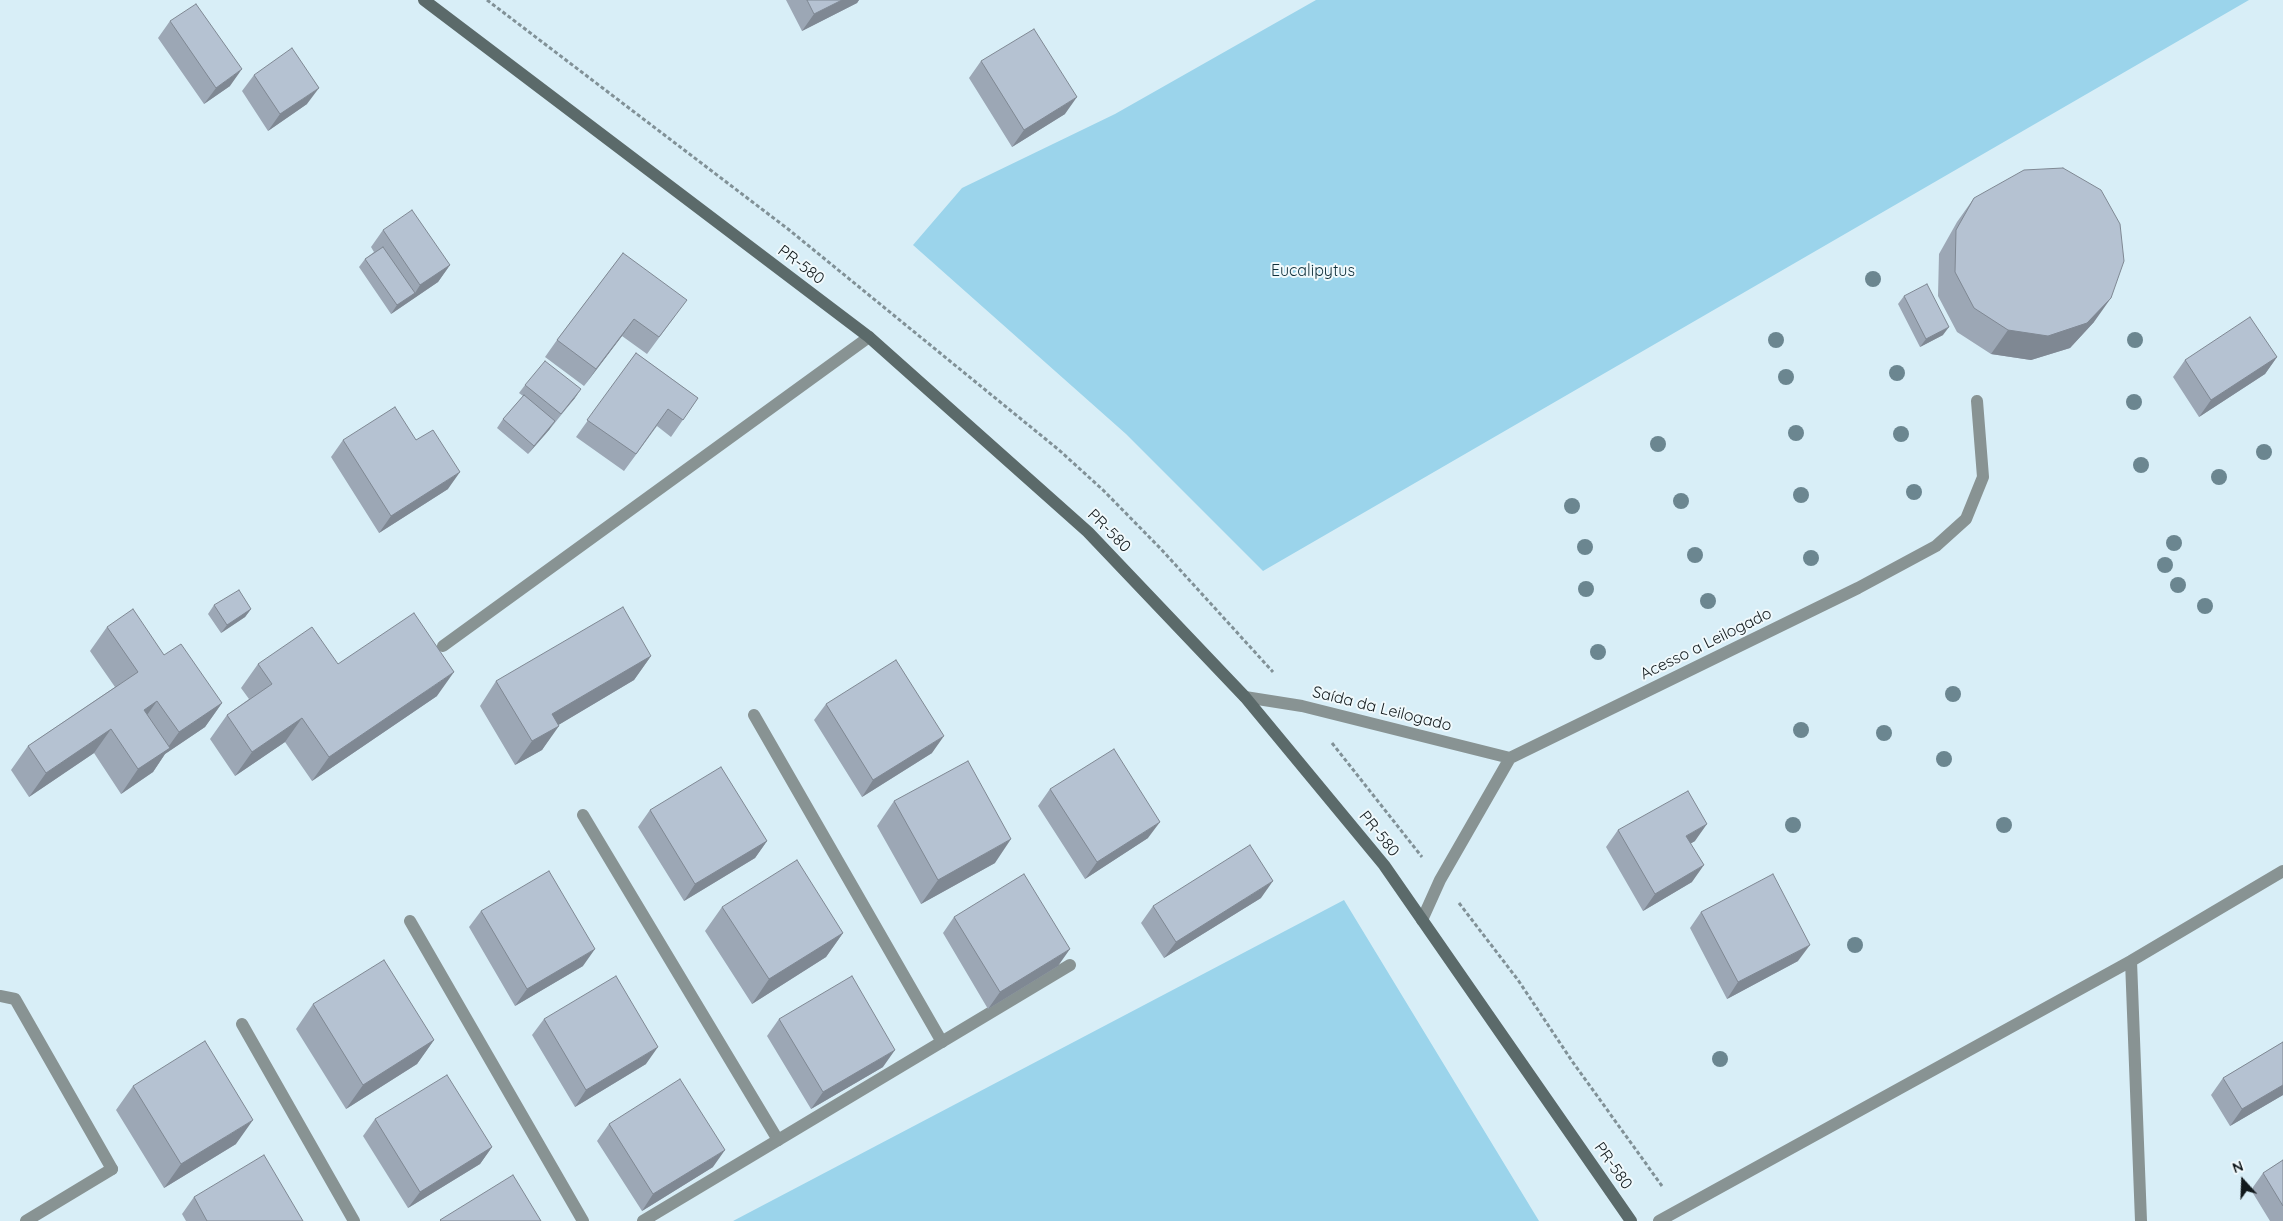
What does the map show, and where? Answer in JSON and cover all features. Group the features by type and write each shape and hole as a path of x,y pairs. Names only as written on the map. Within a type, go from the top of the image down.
{"main road":[{"name":"PR-580","path":"424,0 869,337 1088,532 1245,697 1384,865 1631,1221"}],"street":[{"path":"443,646 869,337"},
{"name":"Acesso a Leilogado","path":"1510,758 1858,588 1936,546 1966,519 1983,477 1977,401"},
{"name":"Saída da Leilogado","path":"1245,697 1302,706 1510,758"},
{"path":"754,715 942,1042"},
{"path":"1422,920 1440,880 1510,758"},
{"path":"583,815 778,1140"},
{"path":"1659,1221 2131,961 2283,871"},
{"path":"410,921 583,1221"},
{"path":"2131,961 2140,1221"},
{"path":"643,1221 1070,965"},
{"path":"0,996 15,999 112,1169 26,1221"},
{"path":"242,1024 354,1221"}],"green space":[{"name":"Eucalipytus","path":"1316,0 2249,0 1263,571 1126,434 913,245 962,188 1115,114"},
{"path":"1344,900 1539,1221 733,1221"}],"building":[{"path":"807,0 842,0 814,14"},
{"path":"196,4 242,69 216,88 170,21"},
{"path":"1034,29 1077,97 1024,130 981,61"},
{"path":"292,48 319,88 280,114 254,75"},
{"path":"2063,168 2101,190 2120,224 2124,261 2111,298 2087,323 2048,336 2008,330 1974,308 1955,272 1956,230 1974,198 2024,170"},
{"path":"412,210 450,265 420,285 383,230"},
{"path":"383,247 415,293 397,305 365,259"},
{"path":"623,253 687,300 659,337 634,319 596,369 557,340"},
{"path":"1927,284 1949,327 1926,339 1904,296"},
{"path":"2250,317 2277,357 2211,400 2185,360"},
{"path":"636,353 698,398 683,420 668,409 636,454 587,420"},
{"path":"545,361 581,389 561,414 525,385"},
{"path":"524,395 555,421 534,446 503,419"},
{"path":"395,407 416,440 433,430 460,472 391,516 343,440"},
{"path":"239,590 251,609 227,625 214,605"},
{"path":"623,607 651,656 552,714 559,726 532,741 496,681"},
{"path":"133,609 164,655 181,644 222,703 179,732 157,701 144,710 170,748 138,769 111,729 46,773 28,746 138,672 107,627"},
{"path":"414,613 454,672 329,757 302,718 252,752 227,715 272,684 258,664 312,627 338,664"},
{"path":"896,660 944,736 873,780 826,704"},
{"path":"1114,749 1160,822 1097,862 1050,789"},
{"path":"968,761 1011,839 938,880 894,801"},
{"path":"721,767 767,841 695,884 650,810"},
{"path":"1688,791 1707,824 1686,836 1704,865 1655,894 1618,830"},
{"path":"1250,845 1273,881 1176,942 1153,906"},
{"path":"797,860 843,933 769,979 722,907"},
{"path":"549,871 595,949 527,989 481,911"},
{"path":"1024,874 1070,949 1000,992 954,917"},
{"path":"1773,874 1810,945 1738,982 1701,912"},
{"path":"384,960 434,1040 363,1085 313,1004"},
{"path":"616,976 658,1047 586,1090 544,1019"},
{"path":"852,976 895,1050 823,1092 779,1019"},
{"path":"205,1041 253,1120 181,1164 133,1086"},
{"path":"2283,1042 2283,1085 2242,1109 2223,1078"},
{"path":"447,1075 492,1147 420,1192 375,1119"},
{"path":"680,1079 725,1150 653,1194 609,1124"},
{"path":"264,1155 303,1221 207,1221 194,1197"},
{"path":"2283,1160 2283,1206 2263,1173"},
{"path":"513,1175 541,1221 440,1220"}]}
